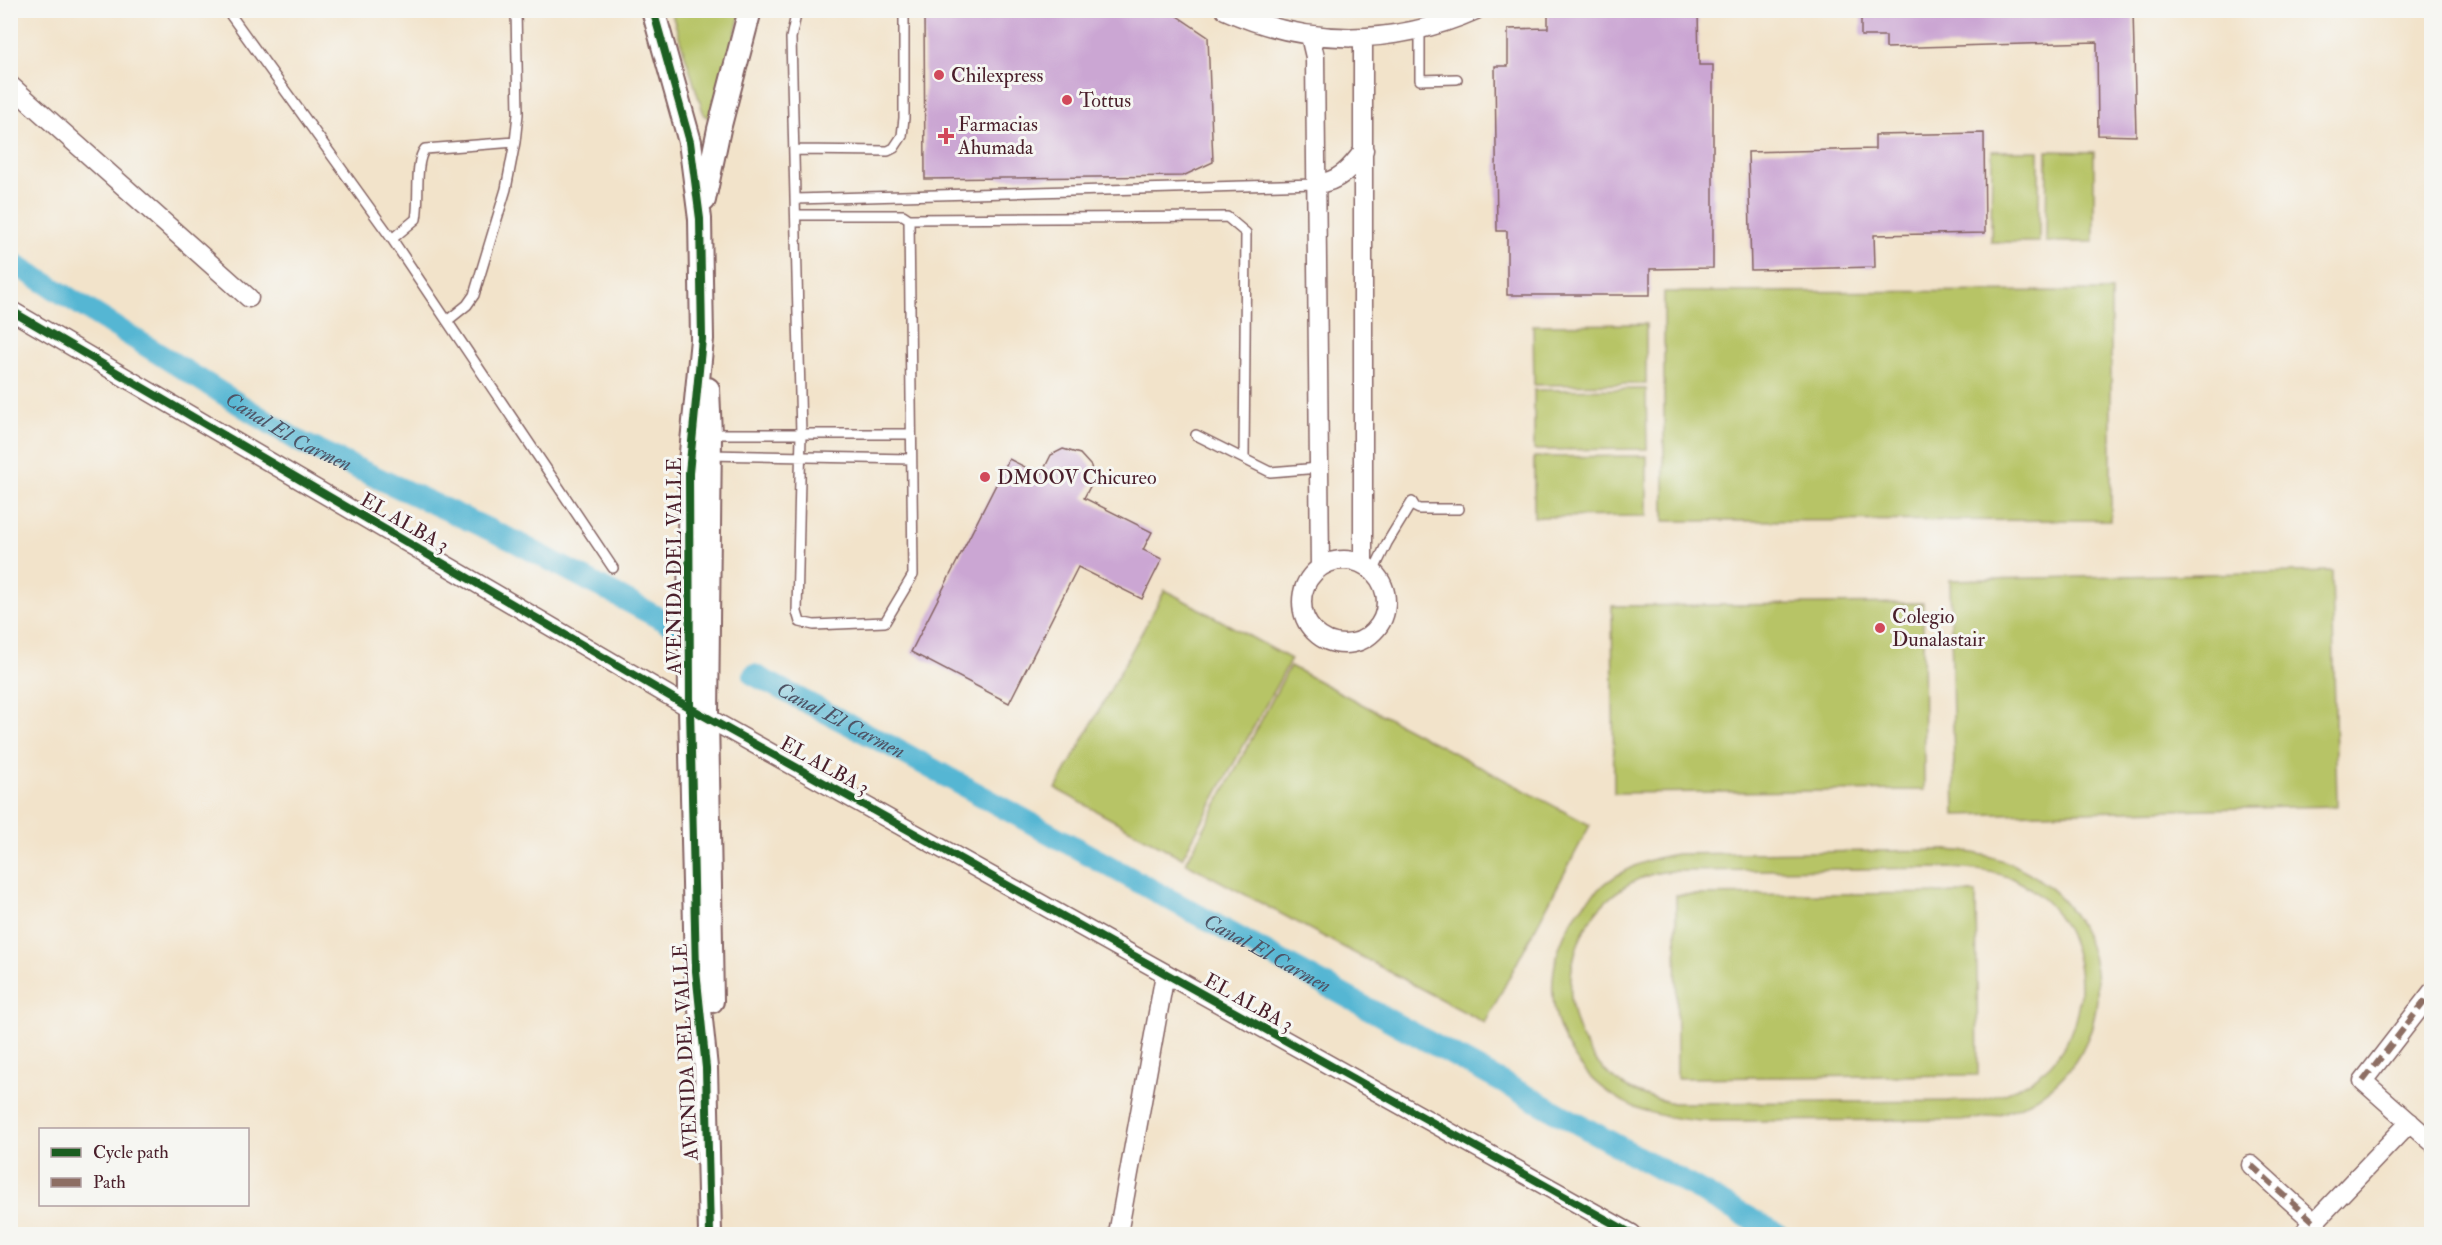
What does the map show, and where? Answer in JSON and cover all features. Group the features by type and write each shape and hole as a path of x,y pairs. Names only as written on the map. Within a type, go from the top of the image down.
{"street":[{"name":"AVENIDA DEL VALLE","path":"653,10 690,142 700,219 702,339 689,472 713,1035 706,1068 710,1234"},
{"name":"AVENIDA DEL VALLE","path":"700,219 719,129 750,10"},
{"path":"1225,10 1264,26 1310,36 1363,38 1420,29 1476,10"},
{"path":"1310,36 1315,57 1320,567"},
{"path":"1363,38 1368,568"},
{"path":"10,85 249,298"},
{"path":"1316,184 1328,183 1340,177 1364,150"},
{"name":"EL ALBA 3","path":"10,310 699,713 1632,1234"},
{"name":"AVENIDA DEL VALLE","path":"699,713 710,444 708,377 702,339"},
{"path":"1349,560 1368,568 1382,584 1386,599 1384,613 1378,627 1359,642 1345,645 1327,642 1315,634 1303,615 1302,591 1309,577 1320,567 1334,561 1349,560"},
{"path":"1118,1234 1165,974"},
{"path":"2432,992 2363,1081 2432,1142"},
{"path":"2251,1165 2309,1228 2410,1122"}],"lane":[{"path":"227,10 392,239 613,568"},
{"path":"447,321 467,305 477,288 506,189 518,114 516,10"},
{"path":"797,10 791,38 801,434 797,612 800,622 814,625 885,622 913,575 909,219"},
{"path":"795,150 888,151 894,148 902,136 904,118 904,10"},
{"path":"1420,29 1420,80 1457,80"},
{"path":"392,239 416,219 420,157 425,149 515,142"},
{"path":"796,199 1316,184"},
{"path":"797,215 903,215 909,219 1227,217 1246,233 1244,459"},
{"path":"710,444 801,434 911,434"},
{"path":"1196,435 1270,472 1319,468"},
{"path":"710,444 800,457 911,459"},
{"path":"1368,568 1387,543 1412,502 1414,507 1419,509 1459,509"}],"green space":[{"path":"671,11 741,11 715,114 709,118 704,115"},
{"path":"1992,151 2039,151 2039,242 1991,242"},
{"path":"2047,151 2094,152 2094,242 2046,242"},
{"path":"2111,291 2111,520 1664,521 1664,292"},
{"path":"1646,324 1646,384 1534,385 1533,325"},
{"path":"1646,389 1647,449 1534,450 1534,390"},
{"path":"1647,456 1647,516 1534,517 1534,457"},
{"path":"2332,571 2337,806 1955,815 1950,580"},
{"path":"1165,590 1291,659 1182,858 1056,789"},
{"path":"1923,603 1924,790 1614,793 1612,606"},
{"path":"1290,666 1590,825 1485,1023 1186,863"},
{"path":"1947,850 2010,864 2056,894 2085,935 2097,981 2091,1028 2068,1071 2027,1103 1968,1120 1701,1121 1667,1117 1634,1107 1614,1096 1580,1065 1560,1030 1553,992 1557,954 1573,919 1599,889 1634,867 1677,854","holes":["1947,868 1979,870 2011,878 2037,893 2057,914 2070,938 2078,965 2080,993 2075,1021 2063,1047 2045,1070 2021,1086 1994,1097 1975,1101 1673,1103 1646,1096 1621,1084 1600,1066 1585,1045 1575,1021 1571,995 1572,969 1578,944 1590,921 1607,900 1622,888 1638,880 1673,871"]},
{"path":"1976,893 1978,1075 1677,1078 1676,895"}],"building":[{"name":"Tottus","path":"924,10 1168,10 1208,37 1213,162 1183,176 925,179"},
{"path":"1548,10 1698,10 1699,65 1713,65 1713,268 1650,269 1650,295 1507,295 1507,231 1497,231 1495,66 1508,66 1508,29 1548,28"},
{"path":"1861,10 2133,10 2136,136 2098,135 2097,42 1886,48 1886,36 1861,36"},
{"path":"1984,133 1985,233 1874,235 1875,267 1751,270 1748,152 1875,149 1875,135"},
{"path":"1063,449 1080,454 1091,466 1094,479 1084,498 1152,532 1143,550 1162,559 1142,599 1078,567 1009,703 911,652 1009,459 1041,475 1051,455"}],"waterway":[{"name":"Canal El Carmen","path":"10,261 300,442 514,541 676,627"},
{"name":"Canal El Carmen","path":"754,675 900,751 1778,1234"}],"marked path":[{"path":"2363,1081 2432,992"},
{"path":"2251,1165 2314,1222"}],"cycle path":[{"path":"653,10 690,142 700,219 702,339 689,473 690,708 696,971 706,1068 710,1234"},
{"path":"10,310 690,708 1632,1234"}],"place":[{"name":"Chilexpress","path":"939,75"},
{"name":"Tottus","path":"1067,100"},
{"name":"Farmacias Ahumada","path":"946,136"},
{"name":"DMOOV Chicureo","path":"985,477"},
{"name":"Colegio Dunalastair","path":"1880,628"}]}
